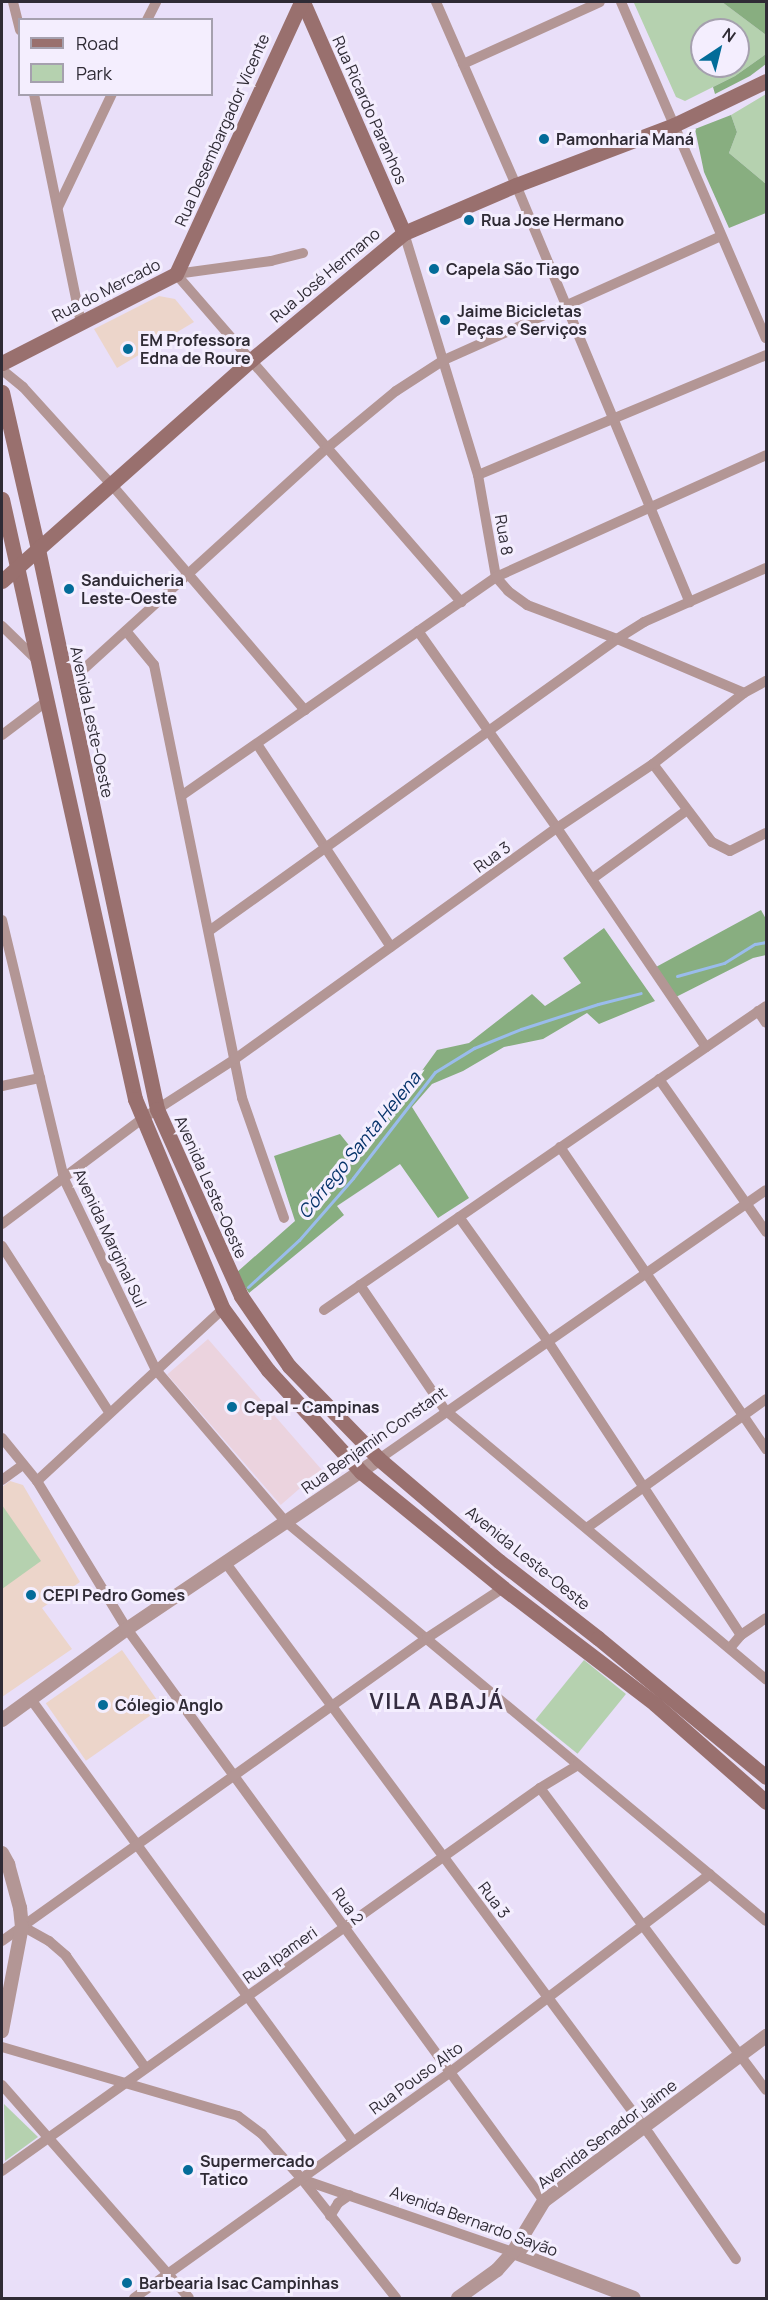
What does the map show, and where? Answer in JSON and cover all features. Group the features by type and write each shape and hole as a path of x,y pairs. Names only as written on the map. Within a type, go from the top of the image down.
{"main road":[{"name":"Rua Ricardo Paranhos","path":"302,2 404,233"},
{"name":"Rua Desembargador Vicente","path":"176,274 302,2"},
{"name":"Rua José Hermano","path":"2,581 251,360 404,233 516,185 674,124 766,81"},
{"name":"Rua do Mercado","path":"2,363 176,274"},
{"name":"Avenida Leste-Oeste","path":"2,392 38,549 65,686 157,1109 241,1296 289,1366 379,1459 500,1561 608,1645 766,1777"},
{"path":"2,499 142,1119 223,1308 268,1370 361,1472 503,1588 655,1704 766,1802"}],"street":[{"path":"13,2 18,22"},
{"path":"148,18 156,2"},
{"path":"436,2 516,185 690,602"},
{"path":"464,64 600,2"},
{"path":"621,2 766,338"},
{"path":"34,96 81,322"},
{"path":"58,207 111,96"},
{"name":"Rua 8","path":"404,233 478,475 496,577 508,591 527,605 617,639 744,693"},
{"path":"65,686 327,448 396,391 444,360 721,237"},
{"name":"Rua do Mercado","path":"176,274 271,261 303,253"},
{"path":"176,274 461,602"},
{"path":"478,475 766,355"},
{"path":"2,370 22,387 111,484 305,710"},
{"path":"181,796 496,577 766,456"},
{"path":"209,931 617,639 644,622 766,568"},
{"path":"2,626 38,661"},
{"path":"126,631 154,665 242,1098 284,1218"},
{"path":"418,632 557,828 706,1047"},
{"name":"Rua 3","path":"2,1224 142,1119 235,1059 557,828 653,764 744,693 766,681"},
{"path":"2,735 47,701"},
{"path":"256,744 391,947"},
{"path":"653,764 686,811 712,842 730,850 766,833"},
{"path":"592,879 686,811"},
{"name":"Avenida Marginal Sul","path":"2,920 63,1179 156,1370 286,1522 766,1921"},
{"path":"324,1310 762,1008 766,1023"},
{"path":"2,1086 40,1078"},
{"path":"659,1079 766,1232"},
{"path":"560,1148 644,1274 766,1449"},
{"name":"Rua Benjamin Constant","path":"2,1720 127,1629 361,1472 445,1410 766,1190"},
{"path":"459,1217 547,1340 741,1635"},
{"path":"2,1246 109,1412"},
{"path":"360,1285 445,1410 588,1527 766,1679"},
{"path":"37,1481 223,1308"},
{"path":"588,1527 766,1399"},
{"name":"Rua 2","path":"2,1438 37,1481 127,1629 449,2073 544,2200"},
{"path":"2,1480 23,1465"},
{"name":"Rua 3","path":"225,1562 643,2126 736,2259"},
{"path":"2,1941 427,1638 503,1588"},
{"path":"730,1648 741,1635 766,1618"},
{"path":"30,1698 353,2141"},
{"name":"Rua Ipameri","path":"2,2171 540,1788 578,1765"},
{"path":"540,1788 766,2090"},
{"path":"2,1852 14,1886 22,1926 10,1975 2,2031"},
{"name":"Rua Pouso Alto","path":"134,2298 449,2073 710,1874"},
{"path":"22,1926 49,1941 66,1956 146,2067"},
{"path":"2,1958 10,1975"},
{"name":"Avenida Senador Jaime","path":"458,2298 496,2270 513,2252 544,2200 766,2036"},
{"path":"2,2047 238,2116 262,2134 301,2178 396,2298"},
{"path":"2,2085 189,2298"},
{"name":"Avenida Bernardo Sayão","path":"301,2178 513,2252 634,2298"},
{"path":"330,2216 338,2203 350,2195"}],"shaded area":[{"name":"EM Professora Edna de Roure","path":"159,296 175,299 194,322 117,368 94,329"},
{"path":"208,1339 321,1470 281,1505 167,1374"},
{"name":"CEPI Pedro Gomes","path":"10,1481 23,1485 80,1582 42,1608 72,1649 2,1697 2,1487"},
{"name":"Cólegio Anglo","path":"122,1650 162,1707 86,1761 46,1703"}],"green space":[{"path":"722,2 743,18 690,18 690,78 731,78 685,101 676,97 634,3"},
{"path":"722,2 766,2 766,35 750,23 750,18 743,18"},
{"path":"750,23 766,35 766,54 750,65"},
{"path":"766,54 766,64 750,76 750,65"},
{"path":"731,78 746,78 715,94 713,87"},
{"path":"766,94 766,184 729,153 737,132 731,115"},
{"path":"731,115 737,132 729,153 766,184 766,213 729,228 704,172 695,129"},
{"path":"761,910 766,919 766,955 753,958 676,997 656,967"},
{"path":"604,928 655,1001 599,1024 587,1013 543,1039 504,1047 463,1071 432,1084 412,1107 469,1198 438,1218 400,1164 337,1206 344,1215 249,1293 236,1273 295,1221 274,1156 340,1134 352,1149 363,1152 437,1050 469,1043 532,994 545,1006 581,983 563,958"},
{"path":"2,1505 41,1561 2,1589"},
{"path":"584,1660 626,1694 578,1754 536,1720"},
{"path":"4,2104 38,2137 5,2161"}],"waterway":[{"name":"Córrego Santa Helena","path":"677,976 724,963 755,944 766,942"},
{"name":"Córrego Santa Helena","path":"248,1287 299,1240 353,1178 435,1072 474,1048 521,1029 598,1004 641,993"}],"place":[{"name":"Pamonharia Maná","path":"544,139"},
{"name":"Rua Jose Hermano","path":"469,220"},
{"name":"Capela São Tiago","path":"434,269"},
{"name":"Jaime Bicicletas Peças e Serviços","path":"445,320"},
{"name":"EM Professora Edna de Roure","path":"128,349"},
{"name":"Sanduicheria Leste-Oeste","path":"69,589"},
{"name":"Cepal - Campinas","path":"232,1407"},
{"name":"CEPI Pedro Gomes","path":"31,1595"},
{"name":"Cólegio Anglo","path":"103,1705"},
{"name":"Supermercado Tatico","path":"188,2170"},
{"name":"Barbearia Isac Campinhas","path":"127,2283"}],"district":[{"name":"VILA ABAJÁ","path":"437,1702"}]}
